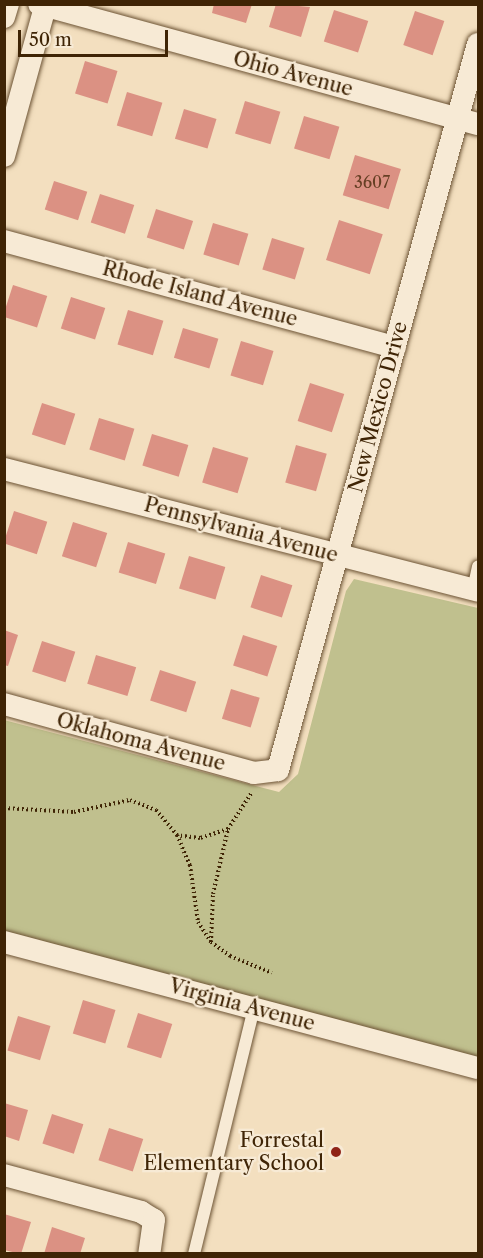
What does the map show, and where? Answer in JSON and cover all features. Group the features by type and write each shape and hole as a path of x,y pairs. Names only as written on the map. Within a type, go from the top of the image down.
{"street":[{"path":"4,18 8,4"},
{"path":"4,156 43,5"},
{"name":"Ohio Avenue","path":"43,5 468,121"},
{"name":"New Mexico Drive","path":"278,770 395,347 468,121 478,44"},
{"name":"Rhode Island Avenue","path":"4,241 395,347"},
{"name":"Pennsylvania Avenue","path":"4,468 476,591"},
{"name":"Oklahoma Avenue","path":"4,704 254,773 278,770"},
{"name":"Virginia Avenue","path":"4,942 478,1068"},
{"path":"4,1175 141,1212 154,1220 149,1254"}],"lane":[{"path":"476,591 478,567"},
{"path":"194,1254 254,1008"}],"path":[{"path":"211,942 213,894 228,829 253,790"},
{"path":"4,808 74,812 130,800 156,810 177,835 190,865 198,922 211,942 272,973"},
{"path":"177,835 200,838 228,829"}],"green space":[{"path":"354,579 478,608 478,1057 5,931 4,720 279,792 298,774 346,591"}],"building":[{"path":"214,4 252,4 246,23 212,13"},
{"path":"276,4 310,7 301,37 269,27"},
{"path":"334,10 368,21 358,53 324,41"},
{"path":"415,11 444,21 433,55 403,45"},
{"path":"85,61 118,71 108,103 75,94"},
{"path":"127,92 162,103 152,136 117,125"},
{"path":"245,101 280,112 270,144 235,134"},
{"path":"184,109 217,119 207,149 175,139"},
{"path":"304,116 339,127 329,159 294,149"},
{"path":"355,155 401,169 389,209 343,195"},
{"path":"54,181 87,192 78,220 45,210"},
{"path":"100,194 134,205 125,234 91,223"},
{"path":"156,209 193,221 184,250 147,238"},
{"path":"339,220 383,234 370,274 326,260"},
{"path":"213,223 248,234 239,265 203,255"},
{"path":"272,238 305,248 295,279 262,270"},
{"path":"13,285 47,296 37,328 4,317"},
{"path":"71,297 105,308 95,340 61,328"},
{"path":"128,310 163,321 153,355 117,344"},
{"path":"183,328 218,339 209,368 174,358"},
{"path":"241,341 274,351 263,385 230,375"},
{"path":"310,383 344,394 332,432 298,421"},
{"path":"42,403 75,414 65,445 32,434"},
{"path":"99,418 134,429 125,460 89,450"},
{"path":"152,434 188,445 179,477 142,466"},
{"path":"296,445 327,454 316,491 285,482"},
{"path":"213,447 248,458 238,493 202,482"},
{"path":"14,511 47,522 37,554 4,544"},
{"path":"73,522 107,533 96,567 62,556"},
{"path":"128,542 165,553 156,584 119,573"},
{"path":"189,556 225,567 215,600 179,589"},
{"path":"261,575 292,585 282,618 250,607"},
{"path":"4,630 18,635 8,666 4,665"},
{"path":"243,635 277,646 267,677 233,665"},
{"path":"42,641 75,652 65,682 32,671"},
{"path":"96,655 136,667 127,696 87,684"},
{"path":"160,670 196,682 186,712 150,700"},
{"path":"231,689 260,698 251,727 222,719"},
{"path":"83,1000 116,1010 105,1043 73,1033"},
{"path":"138,1013 172,1024 161,1058 127,1047"},
{"path":"18,1016 51,1026 40,1060 7,1050"},
{"path":"4,1103 28,1110 19,1141 4,1136"},
{"path":"52,1114 83,1124 74,1154 42,1143"},
{"path":"109,1128 143,1139 133,1171 98,1160"},
{"path":"4,1214 31,1222 21,1254 4,1250"},
{"path":"52,1227 85,1238 80,1254 44,1254"}],"place":[{"name":"Forrestal Elementary School","path":"336,1152"}]}
